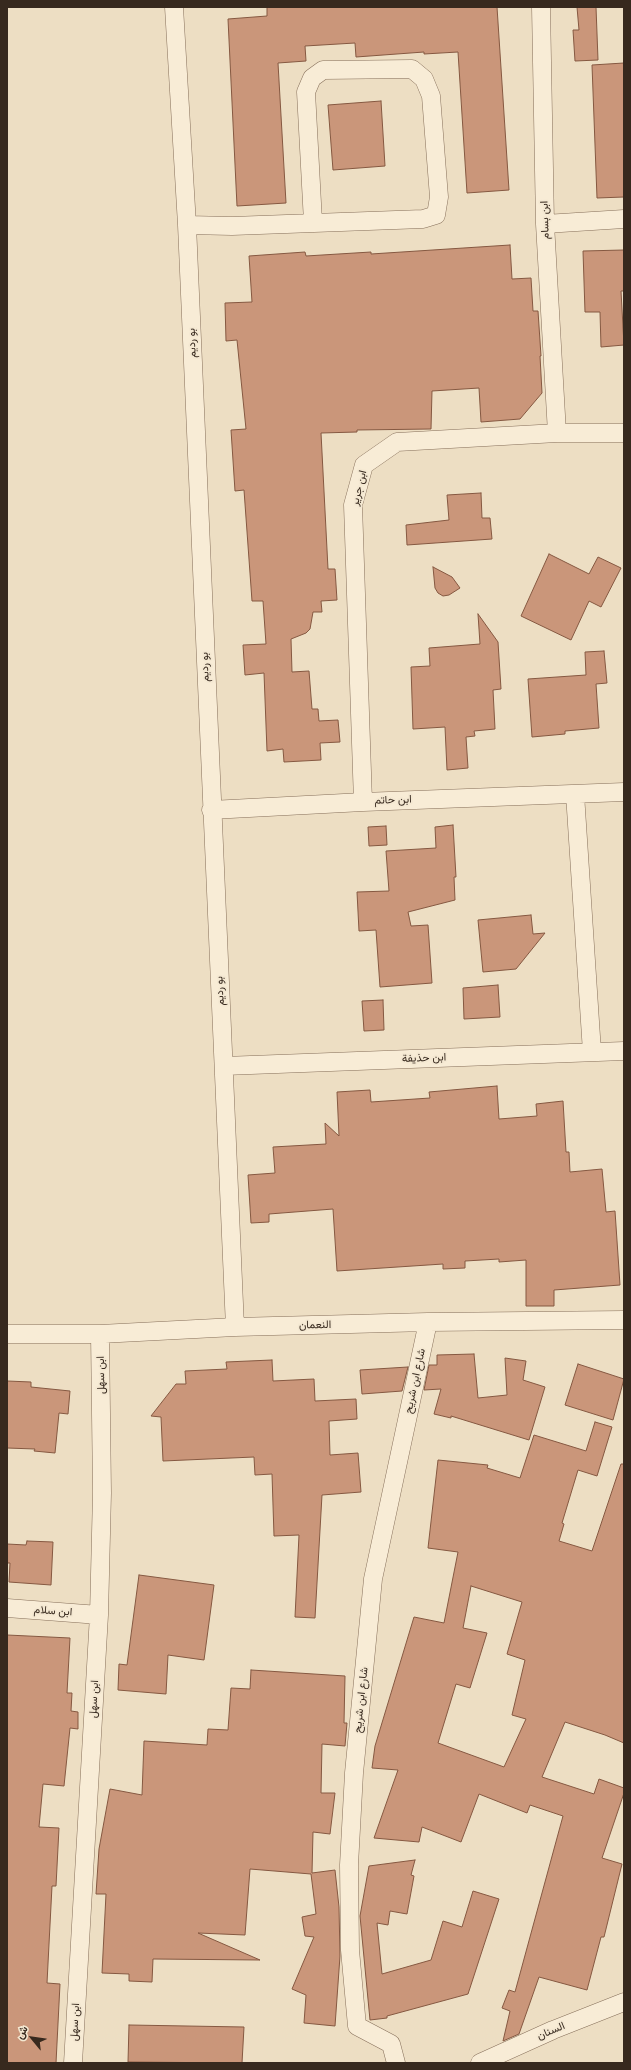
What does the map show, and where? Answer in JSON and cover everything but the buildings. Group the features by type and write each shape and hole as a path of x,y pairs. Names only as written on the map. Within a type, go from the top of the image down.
{"street":[{"name":"بو رديم","path":"174,7 187,225 211,810 235,1327"},
{"name":"ابن بسام","path":"541,7 545,224 556,433"},
{"path":"187,225 232,226 313,222 423,220 436,215 439,197 431,96 424,79 412,69 323,70 312,78 306,92 313,222"},
{"path":"545,224 624,219"},
{"name":"ابن جرير","path":"363,802 352,505 364,465 397,442 556,433 624,433"},
{"name":"ابن حاتم","path":"211,810 363,802 624,792"},
{"path":"575,794 592,1052"},
{"name":"ابن حذيفة","path":"224,1066 624,1051"},
{"name":"النعمان","path":"7,1334 100,1334 235,1327 428,1322 624,1320"},
{"name":"شارع ابن شريح","path":"396,2063 391,2044 357,2026 350,1950 349,1865 354,1773 374,1579 428,1322"},
{"name":"ابن سهل","path":"72,2063 99,1615 102,1493 100,1334"},
{"name":"ابن سلام","path":"7,1608 99,1615"},
{"name":"السنان","path":"480,2063 553,2030 624,2002"}]}
